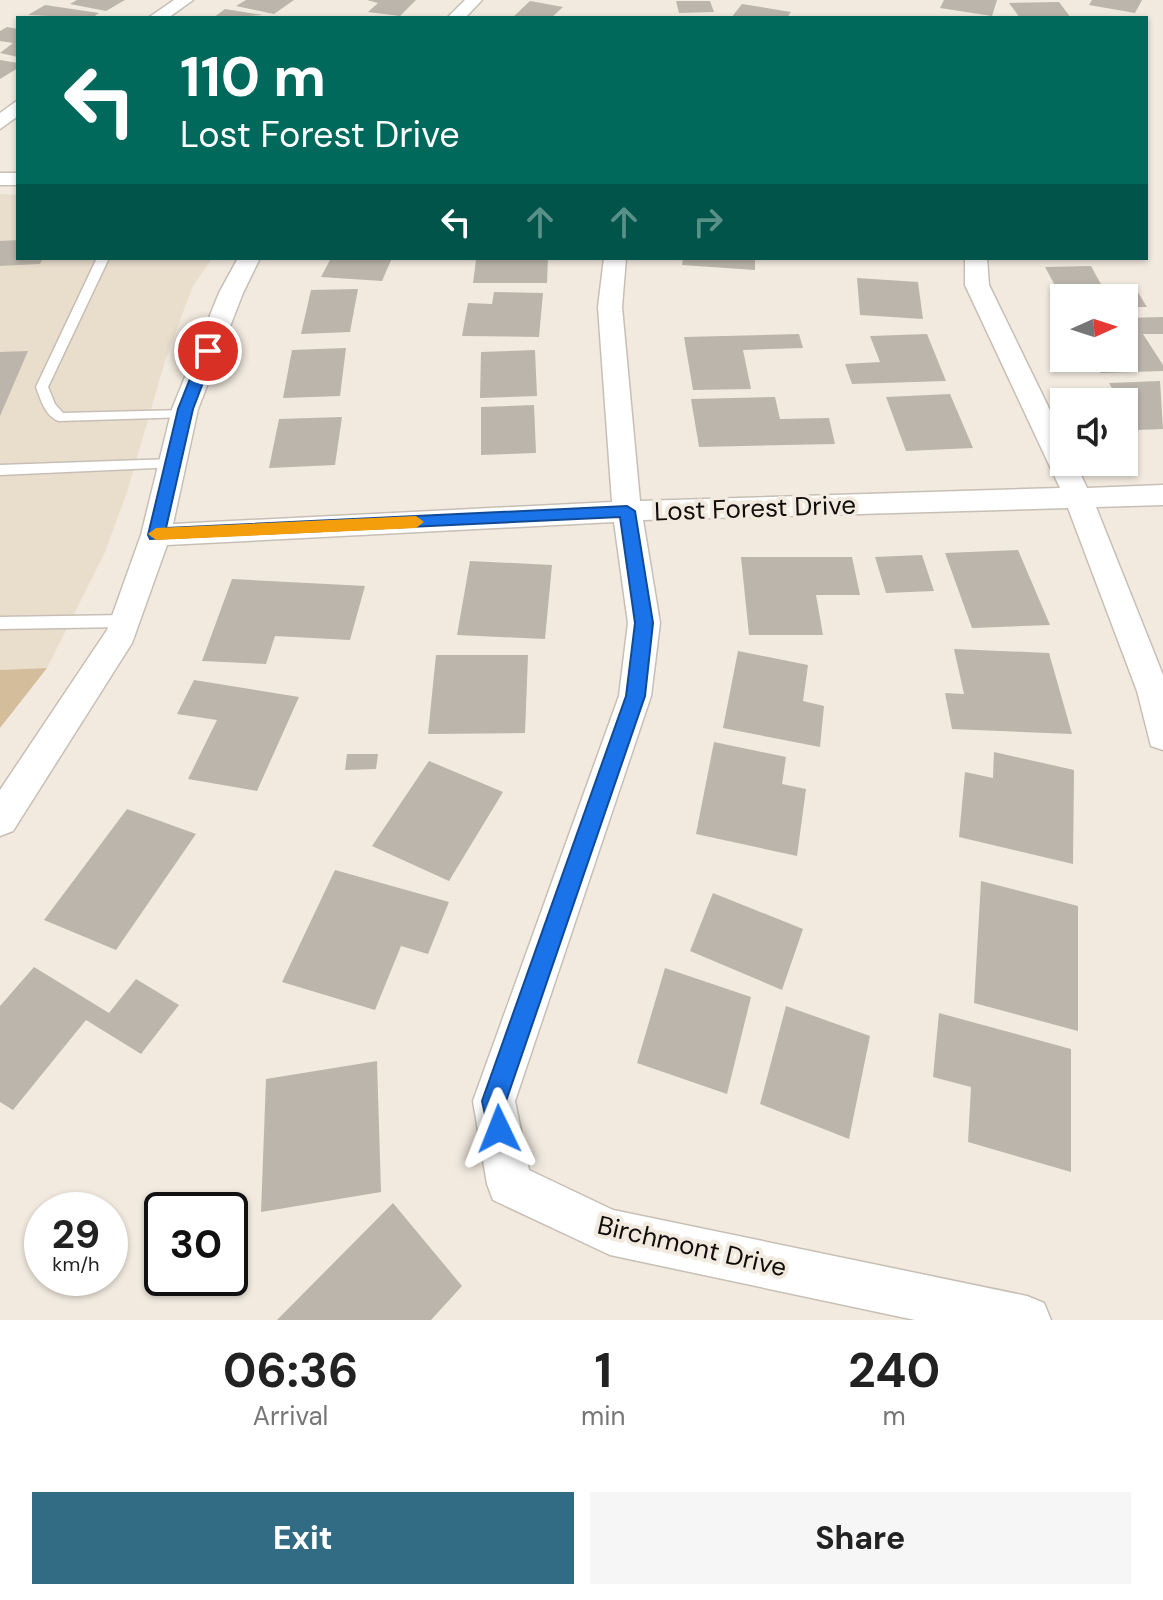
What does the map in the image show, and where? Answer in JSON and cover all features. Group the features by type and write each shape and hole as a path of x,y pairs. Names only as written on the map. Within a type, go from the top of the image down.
{"street":[{"path":"159,16 185,0"},
{"path":"457,16 474,0"},
{"path":"0,123 16,108"},
{"path":"0,820 121,634 156,535 184,414 231,293 248,260"},
{"name":"Birchmont Drive","path":"615,260 610,307 627,511 644,623 635,696 494,1101 509,1184 610,1232 1027,1320"},
{"path":"976,260 977,285 1079,499 1153,691 1163,736"},
{"name":"Lost Forest Drive","path":"156,535 627,511 1163,495"}],"lane":[{"path":"102,260 42,387 49,405 59,417 184,414"},
{"path":"0,470 172,464"},
{"path":"0,623 125,621"}],"shaded area":[{"path":"0,194 16,195 16,260 211,260 192,288 165,361 127,492 105,552 47,668 0,670"},
{"path":"47,668 0,728 0,670"}],"building":[{"path":"77,0 125,0 106,11 70,4"},
{"path":"246,0 294,0 274,14 236,6"},
{"path":"367,0 416,0 400,16 368,12 378,3"},
{"path":"944,0 997,0 992,16 940,8"},
{"path":"1092,0 1142,0 1135,13 1089,5"},
{"path":"530,1 563,7 553,16 514,16"},
{"path":"676,1 710,1 714,12 679,13"},
{"path":"1059,2 1070,16 1019,16 1009,3"},
{"path":"742,4 791,12 788,16 733,16"},
{"path":"45,5 99,13 95,16 28,15"},
{"path":"225,9 263,15 246,16 216,16"},
{"path":"7,27 16,29 16,57 0,53 13,43 0,41 0,31"},
{"path":"0,60 16,63 16,69 0,79"},
{"path":"16,240 16,260 42,260 40,264 0,266 0,241"},
{"path":"330,260 391,260 382,281 321,277"},
{"path":"476,260 548,260 547,283 473,283"},
{"path":"683,260 755,260 755,270 682,265"},
{"path":"1091,266 1101,284 1054,284 1045,267"},
{"path":"857,278 918,282 923,319 860,315"},
{"path":"358,289 350,332 301,334 311,290"},
{"path":"494,292 543,293 539,337 462,336 468,303 492,304"},
{"path":"1138,292 1147,307 1138,307"},
{"path":"1163,317 1163,334 1143,334 1163,365 1163,371 1138,372 1138,318"},
{"path":"799,334 803,348 743,350 751,389 693,390 684,337"},
{"path":"927,334 946,381 852,384 845,364 880,362 870,336"},
{"path":"346,348 340,396 283,398 292,350"},
{"path":"535,350 537,396 480,398 481,352"},
{"path":"28,351 0,416 0,352"},
{"path":"1160,381 1163,429 1138,430 1138,388 1112,388 1109,383"},
{"path":"950,394 973,448 906,451 886,397"},
{"path":"775,397 780,419 829,418 835,444 699,447 691,399"},
{"path":"534,405 536,453 481,455 481,407"},
{"path":"342,417 335,465 269,468 279,419"},
{"path":"1018,550 1050,625 972,628 945,553"},
{"path":"922,555 934,591 886,593 875,557"},
{"path":"741,557 852,557 860,595 816,595 823,635 749,635"},
{"path":"470,561 552,565 545,639 457,635"},
{"path":"232,579 365,586 350,640 275,636 266,664 202,661"},
{"path":"954,649 1049,653 1072,734 952,729 945,693 964,694"},
{"path":"738,651 808,665 803,701 824,706 820,747 723,728"},
{"path":"436,655 528,655 525,733 428,734"},
{"path":"194,680 299,697 257,791 188,779 217,720 177,714"},
{"path":"714,742 786,757 782,784 806,789 797,856 696,834"},
{"path":"994,752 1074,770 1073,864 959,837 965,772 993,778"},
{"path":"347,754 378,754 376,769 345,770"},
{"path":"429,761 503,792 449,881 372,846"},
{"path":"127,809 196,834 116,950 44,920"},
{"path":"335,870 449,902 428,954 401,946 375,1010 282,982"},
{"path":"981,881 1078,906 1078,1031 974,1003"},
{"path":"713,893 803,929 782,990 690,951"},
{"path":"34,967 109,1013 136,979 179,1005 141,1054 86,1020 13,1110 0,1102 0,1006"},
{"path":"665,968 751,997 727,1094 637,1063"},
{"path":"786,1006 870,1036 849,1139 760,1104"},
{"path":"939,1013 1071,1049 1071,1172 968,1142 971,1087 933,1077"},
{"path":"377,1061 381,1192 261,1212 266,1079"},
{"path":"393,1203 462,1286 431,1320 277,1320"}],"slow traffic":[{"path":"156,534 416,522"}],"route":[{"path":"208,351 185,409 156,535 627,511 644,623 635,696 494,1101 499,1129"}]}
